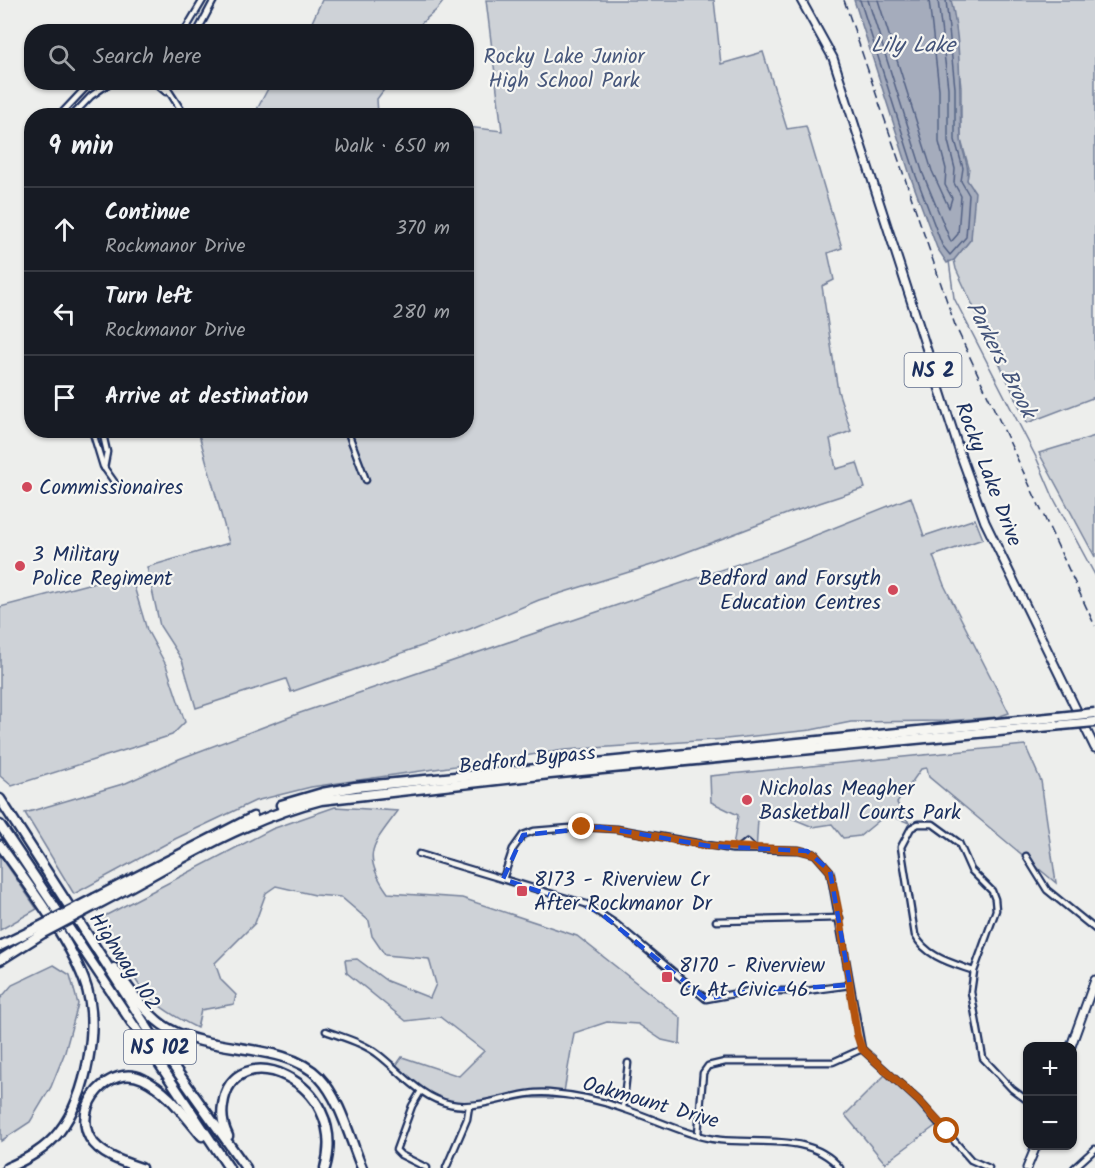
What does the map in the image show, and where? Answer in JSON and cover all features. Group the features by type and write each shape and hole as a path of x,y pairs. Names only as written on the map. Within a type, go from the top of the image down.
{"highway":[{"name":"Bedford Bypass","path":"1060,721 1095,713"},
{"name":"Bedford Bypass","path":"0,946 41,930 232,826 266,811 322,793 460,776 1060,721 1095,722"},
{"name":"Highway 102","path":"0,799 159,1046 246,1168"},
{"name":"Highway 102","path":"0,825 229,1168"},
{"path":"0,831 15,847"},
{"path":"0,845 80,968 89,994 92,1029 88,1056 70,1116 58,1134 41,1149 8,1168"},
{"path":"78,923 144,1006 169,1030 237,1050 286,1057 304,1065 320,1078 341,1117 363,1168"},
{"name":"Bedford Bypass","path":"0,960 41,930"},
{"path":"246,1168 224,1130 222,1114 224,1095 234,1080 250,1071 261,1070 274,1071 296,1080 310,1092 324,1114 330,1132 330,1151 326,1168"},
{"path":"141,1168 104,1152 90,1137 86,1121 90,1101 100,1086 120,1075 141,1078 165,1092 229,1168"}],"main road":[{"name":"Rocky Lake Drive","path":"801,0 833,58 961,456 985,522 1095,748"},
{"path":"1073,1042 1095,980"},
{"path":"1027,1168 1034,1150"}],"street":[{"path":"189,24 203,0"},
{"path":"201,24 214,0"},
{"path":"67,108 83,90"},
{"path":"80,108 100,90"},
{"path":"163,90 179,108"},
{"path":"168,90 170,96"},
{"path":"95,438 104,468 120,490"},
{"path":"104,438 107,452 104,468"},
{"path":"350,438 366,480"},
{"path":"974,971 935,956 918,942 915,935 901,847 911,828 918,824 933,824 954,837 971,870 992,891 996,910 974,971 971,992 983,1058 1012,1089 1023,1097"},
{"path":"503,879 518,841 534,831 600,827 709,846 799,850 820,858 830,871 862,1049 919,1101 966,1154 989,1168"},
{"path":"419,854 563,896 598,911 706,999 748,991 806,991 850,985"},
{"path":"1026,856 1047,890 1095,929"},
{"path":"716,921 840,918"},
{"name":"Oakmount Drive","path":"326,1030 366,1047 421,1091 450,1104 469,1106 508,1096 546,1092 583,1098 623,1108 718,1140 790,1143 814,1148 840,1168"},
{"path":"698,1134 703,1073 708,1066 724,1062 833,1062 862,1049"},
{"path":"623,1108 628,1063"},
{"path":"421,1091 412,1106 396,1150 401,1155 427,1168"},
{"path":"446,1168 467,1119 469,1106"},
{"path":"1074,1168 1095,1149"}],"highlighted area":[{"path":"600,827 709,846 807,851 830,871 850,985 749,991 706,999 598,911 503,879 523,835"}],"green space":[{"path":"322,0 444,0 438,9 421,24 311,24"},
{"name":"Rocky Lake Junior High School Park","path":"486,0 714,0 721,64 763,52 787,129 806,126 842,248 828,253 834,280 822,286 838,391 851,431 830,439 836,469 857,463 865,488 789,513 658,563 539,600 470,629 291,692 286,679 196,708 182,660 160,626 147,567 229,543 200,438 474,438 474,128 502,131"},
{"path":"951,0 1095,0 1095,397 1027,423 956,269 954,260 971,239 967,180 969,168 961,140 961,87"},
{"path":"267,90 384,90 377,99 378,108 258,108"},
{"path":"1095,436 1095,557 1039,453"},
{"path":"911,497 924,536 975,519 983,539 933,556 944,585 1009,713 997,717 946,721 851,722 811,730 726,739 565,750 311,787 255,801 175,839 74,894 25,813 126,783 179,759 300,713 776,551"},
{"path":"130,573 147,630 166,665 185,722 172,735 12,786 0,776 0,607"},
{"path":"1025,745 1041,781 1056,883 929,777 927,768 921,769 897,803 909,823 887,814 860,836 843,838 832,824 813,827 769,809 766,815 758,819 756,853 732,853 738,815 711,802 710,776"},
{"path":"335,807 398,811 373,850 374,869 388,893 462,898 577,936 681,1018 680,1044 662,1040 638,1024 607,1022 574,1033 563,1098 528,1098 462,1110 426,1096 393,1070 402,1057 459,1076 484,1051 440,1017 406,1021 347,973 345,960 357,959 387,981 430,998 436,984 429,959 385,955 372,936 369,921 341,897 315,895 276,886 266,893 255,923 215,963 221,980 236,995 234,1004 201,1010 197,1028 171,1013 147,995 135,979 114,940 97,920 272,829"},
{"path":"0,855 37,909 0,930"},
{"path":"54,965 70,975 78,1004 65,1052 51,1087 30,1122 1,1141 0,999 12,985"},
{"path":"887,1073 938,1124 885,1163 845,1115"}],"water":[{"name":"Lily Lake","path":"854,0 951,0 958,52 961,139 967,180 975,192 971,239 954,260 947,263 937,248 911,178"}],"waterway":[{"name":"Parkers Brook","path":"949,261 954,298 1036,457 1054,499 1095,575"}],"railway":[{"path":"844,0 955,325 1095,626"}],"place":[{"name":"Commissionaires","path":"27,487"},
{"name":"3 Military Police Regiment","path":"20,566"},
{"name":"Bedford and Forsyth Education Centres","path":"893,590"},
{"name":"Nicholas Meagher Basketball Courts Park","path":"747,800"},
{"name":"8173 - Riverview Cr After Rockmanor Dr","path":"522,891"},
{"name":"8170 - Riverview Cr At Civic 46","path":"667,977"}],"route":[{"path":"582,827 616,829 731,849 807,851 820,858 830,871 840,918 857,1035 862,1049 919,1101 947,1131"}]}
